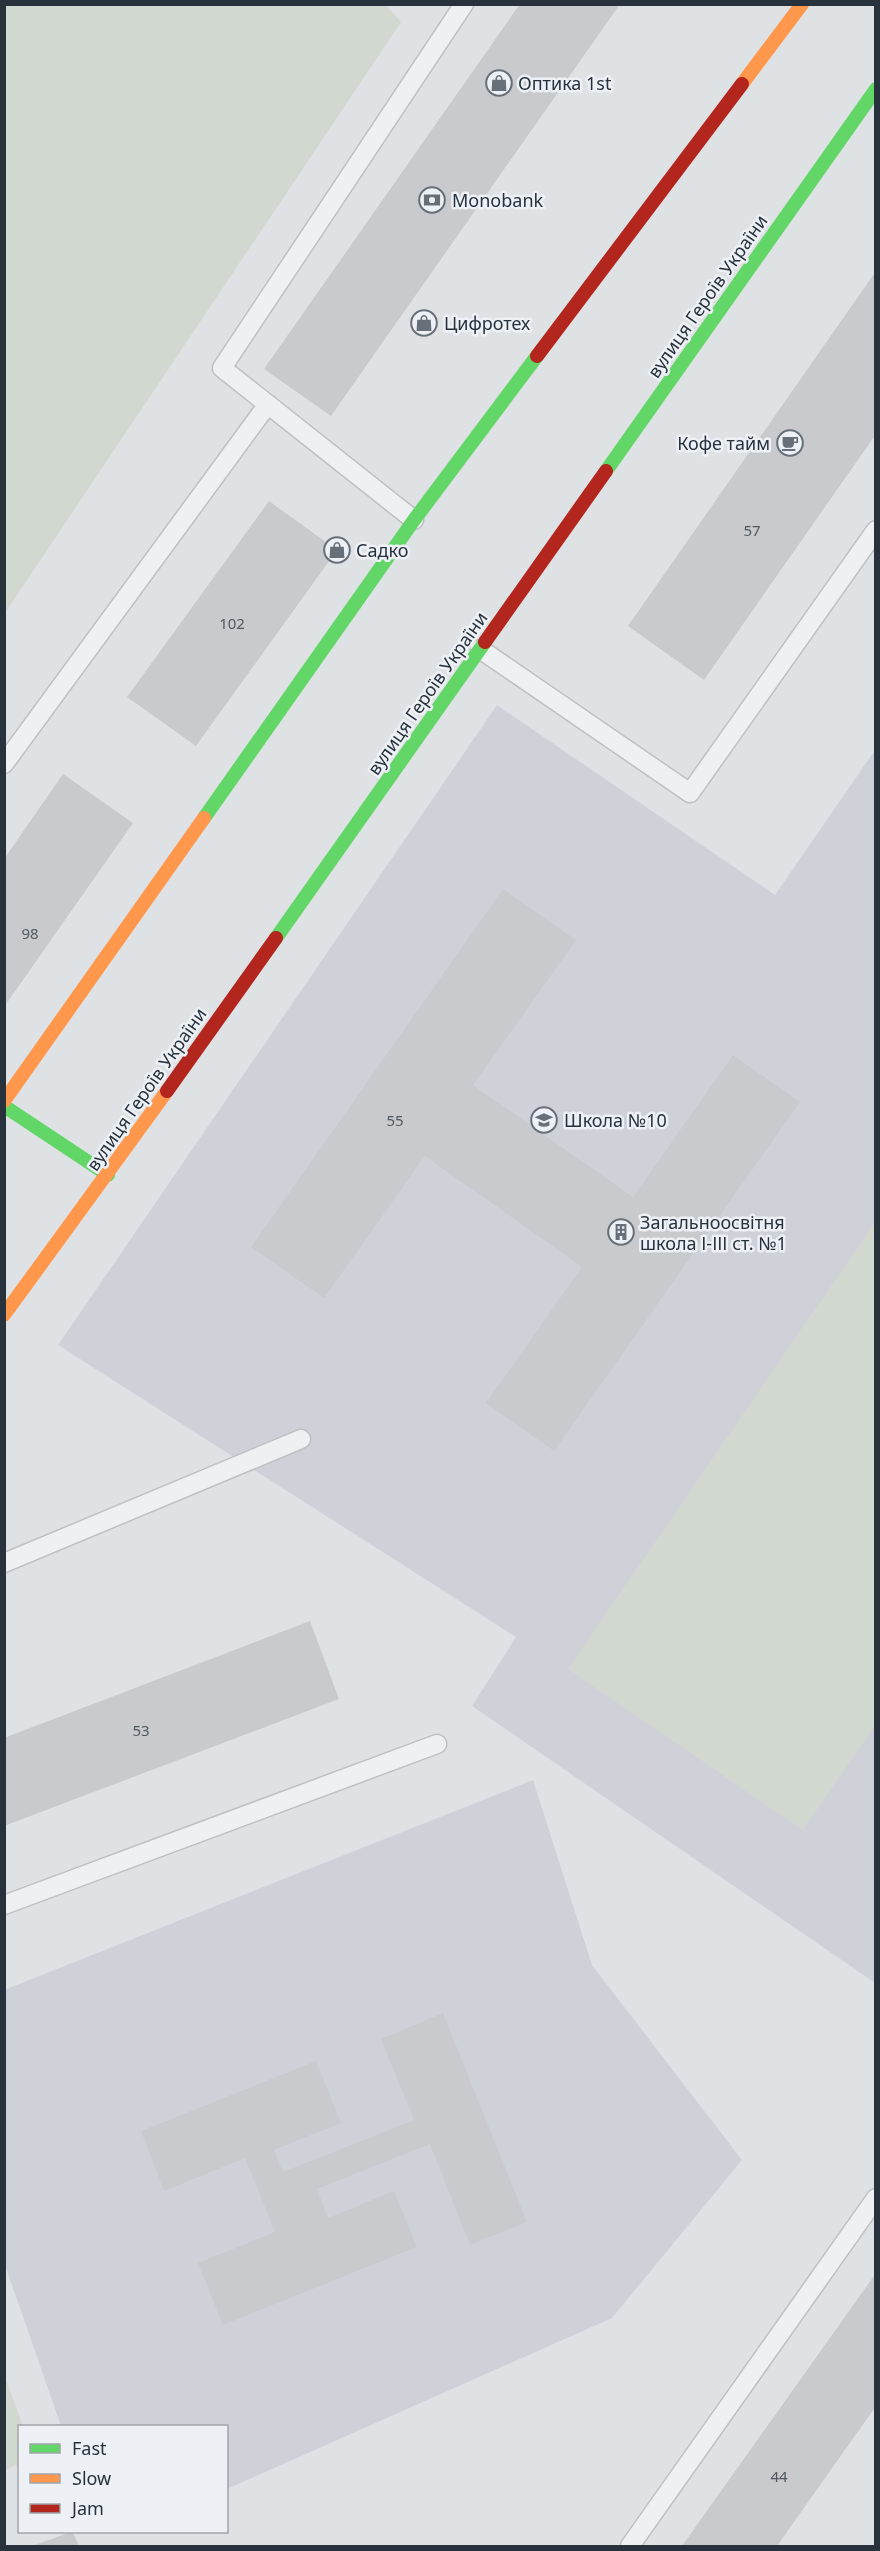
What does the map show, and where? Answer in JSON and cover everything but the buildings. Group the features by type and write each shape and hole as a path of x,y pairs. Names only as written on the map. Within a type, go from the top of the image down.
{"main road":[{"path":"4,1101 414,520 802,4"},
{"name":"вулиця Героїв України","path":"4,1315 108,1175 876,89"},
{"path":"4,1106 108,1175"}],"lane":[{"path":"414,520 222,368 465,4"},
{"path":"4,764 268,404"},
{"path":"480,649 690,793 876,530"},
{"path":"4,1563 300,1439"},
{"path":"4,1905 437,1744"},
{"path":"630,2547 876,2198"}],"shaded area":[{"path":"5,4 385,4 401,22 5,613"},
{"name":"Школа №10","path":"497,705 775,895 875,750 875,1983 472,1706 516,1637 58,1345"},
{"path":"875,1222 875,1725 803,1830 568,1669"},
{"path":"533,1780 592,1965 742,2160 612,2318 228,2489 228,2425 61,2425 5,2265 4,1990"},
{"path":"5,2377 23,2425 18,2425 18,2464 5,2470"}],"traffic: fast":[{"path":"606,471 876,89"},
{"path":"204,818 414,520 537,356"},
{"path":"276,938 485,642"},
{"path":"4,1106 108,1175"}],"traffic: slow":[{"path":"742,84 802,4"},
{"path":"4,1101 204,818"},
{"path":"4,1315 167,1091"}],"traffic: jam":[{"path":"537,356 742,84"},
{"path":"485,642 606,471"},
{"path":"167,1091 276,938"}],"place":[{"name":"Оптика 1st","path":"499,83"},
{"name":"Monobank","path":"432,200"},
{"name":"Цифротех","path":"424,323"},
{"name":"Кофе тайм","path":"790,443"},
{"name":"Садко","path":"337,550"},
{"name":"Школа №10","path":"544,1120"},
{"name":"Загальноосвітня школа І-ІІІ ст. №1","path":"621,1232"}]}
